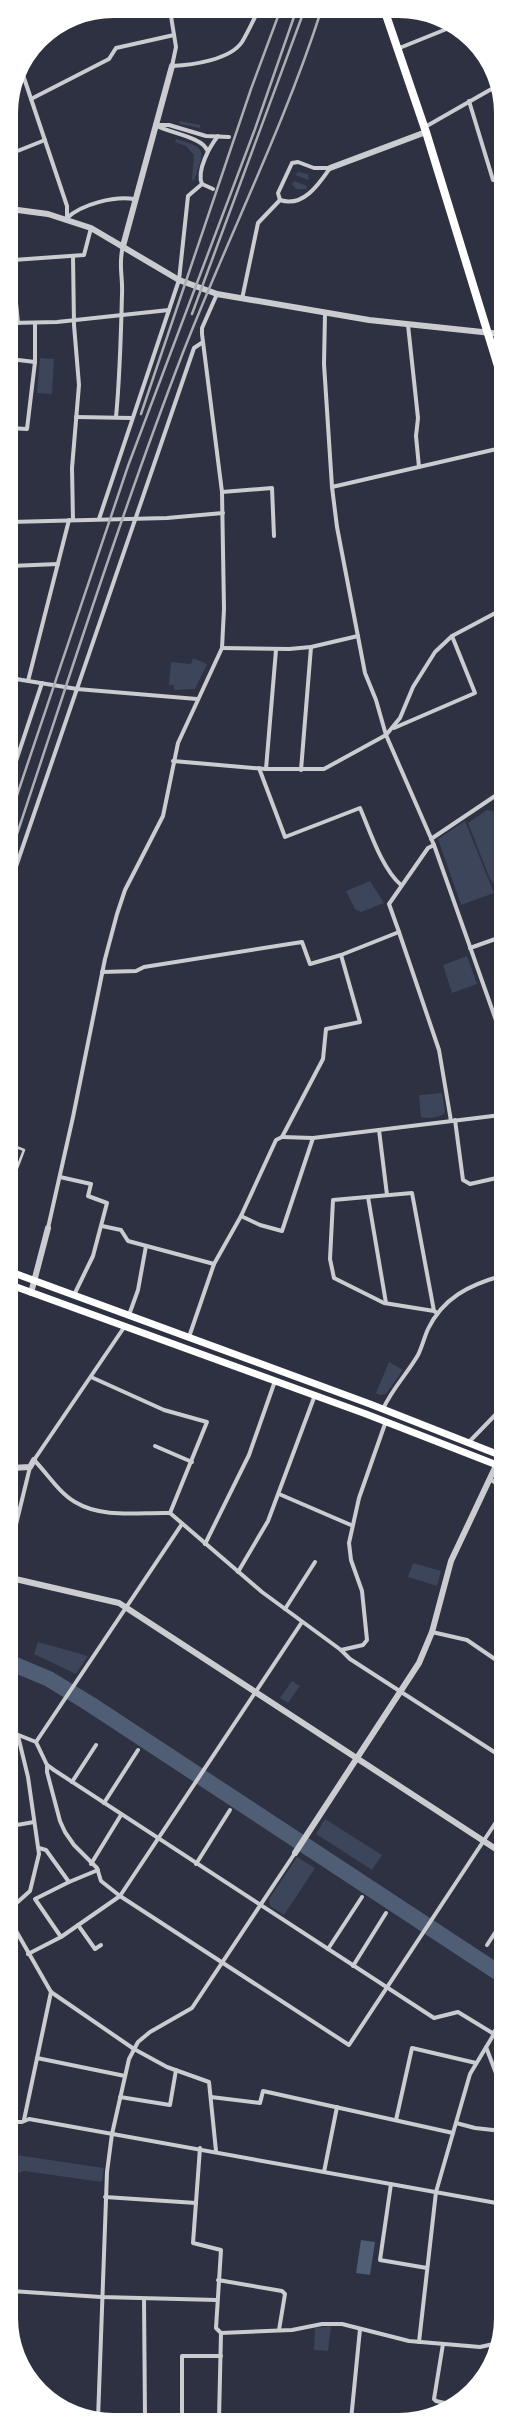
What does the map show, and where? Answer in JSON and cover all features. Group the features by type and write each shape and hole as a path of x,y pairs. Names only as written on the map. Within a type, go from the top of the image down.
{"main road":[{"path":"387,17 425,130 495,354"},
{"path":"17,1275 383,1409 495,1453"},
{"path":"17,1288 276,1380 386,1421 495,1464"}],"street":[{"path":"116,417 121,367 122,282 119,265 134,198 176,53 171,17"},
{"path":"172,66 207,61 234,49 241,43 255,17"},
{"path":"397,49 446,29"},
{"path":"31,99 109,59 116,48 174,35"},
{"path":"24,77 67,206 67,218"},
{"path":"280,200 278,193 292,163 298,162 310,167 330,168 425,130 469,101 492,89"},
{"path":"469,101 495,180"},
{"path":"155,125 169,125 206,136 230,137"},
{"path":"155,125 167,132 202,142 208,150"},
{"path":"213,190 202,184 200,177 208,150 218,136"},
{"path":"17,151 45,140"},
{"path":"280,200 290,201 309,194 330,168"},
{"path":"99,519 179,280 188,196 202,184"},
{"path":"67,218 79,209 122,197 134,198"},
{"path":"242,299 258,223 280,200"},
{"path":"17,210 67,218 90,228 123,246 179,280 217,294 325,314 408,326 495,334"},
{"path":"17,260 84,255 90,228"},
{"path":"28,681 58,564 71,520 72,468 79,385 73,256"},
{"path":"31,1293 60,1176 102,972 116,914 126,890 164,816 173,761 178,743 197,699 222,648 224,633 222,492 202,328 217,294"},
{"path":"17,310 18,323 35,323 122,316 169,310"},
{"path":"325,314 324,364 332,487 337,527 365,674 376,700 386,735 434,845 495,1020"},
{"path":"17,428 27,429 35,362 35,323"},
{"path":"408,326 418,418 416,436 419,468"},
{"path":"17,864 134,518 194,348 203,342"},
{"path":"17,359 35,362"},
{"path":"76,417 132,418"},
{"path":"332,487 495,449"},
{"path":"222,492 272,488 274,536"},
{"path":"17,522 134,518 223,513"},
{"path":"17,566 58,564"},
{"path":"394,728 431,657 452,636 495,613"},
{"path":"222,648 276,650 311,647 358,636"},
{"path":"173,761 266,769 324,770 386,735 394,728 475,693 452,636"},
{"path":"301,770 311,647"},
{"path":"266,769 276,650"},
{"path":"17,679 77,689 197,699"},
{"path":"17,758 42,683"},
{"path":"259,768 284,837 360,808 380,854 395,881 400,885"},
{"path":"431,839 495,796"},
{"path":"434,845 428,848 400,885 389,904 439,1050 463,1180 470,1184 495,1178"},
{"path":"102,972 136,971 144,967 302,942 310,964 341,955 399,932"},
{"path":"470,948 495,940"},
{"path":"282,1137 323,1059 326,1029 360,1022 341,955"},
{"path":"189,1337 214,1264 241,1216 276,1140 282,1137 313,1138 495,1116"},
{"path":"379,1130 387,1195"},
{"path":"241,1216 260,1225 282,1231 313,1138"},
{"path":"60,1176 91,1184 88,1196 107,1203 93,1256 74,1295"},
{"path":"412,1193 435,1312 386,1304 334,1278 330,1259 333,1200 412,1193"},
{"path":"368,1197 386,1304"},
{"path":"102,1226 121,1230 128,1241 214,1264"},
{"path":"129,1315 138,1290 146,1246"},
{"path":"383,1409 418,1354 435,1312 465,1289 495,1278"},
{"path":"17,1520 30,1467 124,1326"},
{"path":"91,1377 164,1410 207,1422 170,1513"},
{"path":"205,1544 249,1455 276,1380"},
{"path":"238,1572 268,1521 315,1395"},
{"path":"469,1442 495,1415"},
{"path":"341,1650 364,1645 367,1640 362,1592 351,1560 349,1543 351,1525 386,1421"},
{"path":"155,1446 192,1462"},
{"path":"34,1460 70,1498 86,1507 128,1514 170,1513 238,1572 302,1622 341,1650 350,1659 495,1752"},
{"path":"17,1468 30,1467"},
{"path":"98,2413 105,2197 112,2134 129,2059 138,2042 150,2032 192,2008 402,1692 419,1663 432,1632 448,1571 490,1479 495,1472"},
{"path":"490,1479 495,1482"},
{"path":"279,1494 351,1525"},
{"path":"36,1742 182,1524"},
{"path":"285,1609 316,1562"},
{"path":"17,1579 120,1603 495,1848"},
{"path":"28,1954 61,1937 120,1896 302,1622"},
{"path":"432,1632 467,1640 495,1659"},
{"path":"17,1903 30,1891 39,1848 28,1777 18,1736 33,1739 36,1742 47,1765 47,1772 60,1821 74,1845 98,1870 101,1881 120,1896 349,2045 495,1824"},
{"path":"72,1782 96,1746"},
{"path":"104,1803 138,1750"},
{"path":"47,1765 121,1815 434,2018 458,2012 494,2034 470,2074 436,2192 419,2342"},
{"path":"196,1864 230,1810"},
{"path":"91,1864 121,1815"},
{"path":"17,1825 34,1822"},
{"path":"39,1848 46,1850 69,1882"},
{"path":"61,1937 35,1899 69,1882 98,1870"},
{"path":"328,1949 362,1897"},
{"path":"353,1966 386,1913"},
{"path":"78,1924 95,1949 101,1945"},
{"path":"487,1945 495,1933"},
{"path":"17,1936 51,1992 134,2049 176,2070 209,2082 216,2151"},
{"path":"24,2120 51,1992"},
{"path":"486,2047 495,2071"},
{"path":"396,2120 412,2048 476,2063"},
{"path":"37,2058 125,2076"},
{"path":"120,2097 170,2105 176,2070"},
{"path":"211,2097 260,2103 263,2091 453,2133"},
{"path":"324,2172 337,2107"},
{"path":"17,2121 29,2119 200,2148 495,2203"},
{"path":"456,2123 475,2128 495,2130"},
{"path":"200,2148 193,2243 221,2250 216,2328 221,2333 220,2414"},
{"path":"391,2184 380,2260 427,2268"},
{"path":"105,2197 196,2203"},
{"path":"218,2280 282,2291 285,2294 279,2330"},
{"path":"17,2291 144,2299 217,2300"},
{"path":"144,2299 145,2414"},
{"path":"221,2333 279,2330 322,2324 342,2324 419,2342 480,2347 491,2345"},
{"path":"352,2414 360,2329"},
{"path":"443,2344 434,2398 436,2401 444,2403"},
{"path":"182,2414 182,2356 221,2356"}],"lane":[{"path":"17,1148 24,1150 17,1167"}],"shaded area":[{"path":"180,121 200,125 200,128 179,124"},
{"path":"176,139 194,145 199,148 201,152 200,163 194,181 192,180 194,155 186,146 175,142"},
{"path":"298,172 308,174 309,180 295,175"},
{"path":"294,181 307,186 306,189 296,189 292,184"},
{"path":"40,358 54,359 52,394 37,393"},
{"path":"193,658 207,664 195,689 174,690 174,685 169,685 171,662 191,664"},
{"path":"487,810 493,811 495,816 495,885 490,879 468,823"},
{"path":"465,821 494,893 461,905 438,839"},
{"path":"370,881 384,903 361,912 355,909 346,891"},
{"path":"467,956 477,984 452,993 443,965"},
{"path":"442,1093 445,1112 434,1118 421,1117 419,1095"},
{"path":"389,1362 403,1370 386,1394 380,1395 376,1393"},
{"path":"413,1563 441,1571 437,1586 408,1577"},
{"path":"38,1642 88,1656 76,1674 34,1654"},
{"path":"292,1681 300,1686 288,1703 280,1698"},
{"path":"325,1819 382,1855 372,1870 316,1834"},
{"path":"297,1857 315,1868 284,1915 270,1906 269,1899"},
{"path":"17,2155 104,2168 102,2182 24,2171 17,2173"},
{"path":"361,2240 375,2242 370,2275 356,2273"},
{"path":"331,2326 328,2351 314,2350 315,2328"}],"waterway":[{"path":"17,1666 49,1679 90,1704 495,1970"}],"railway":[{"path":"141,414 251,89 278,17"},
{"path":"17,795 128,466 255,129 294,17"},
{"path":"192,314 302,17"},
{"path":"17,834 136,479 199,312 290,98 319,17"}]}
